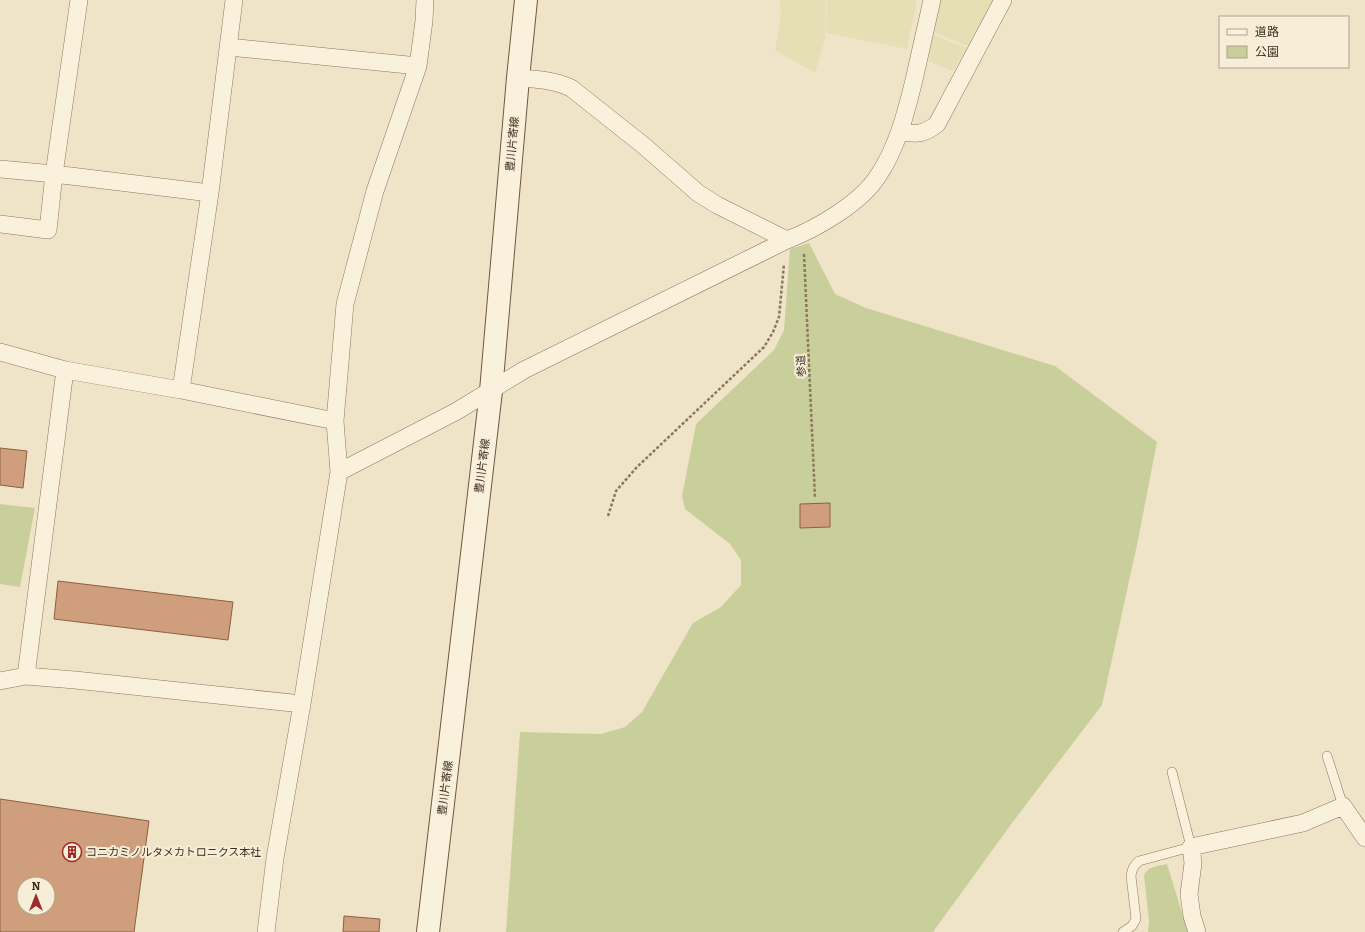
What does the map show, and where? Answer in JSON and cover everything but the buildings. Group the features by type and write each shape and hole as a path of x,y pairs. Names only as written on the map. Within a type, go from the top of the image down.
{"main road":[{"name":"豊川片寄線","path":"428,932 491,391 526,0"}],"street":[{"path":"0,224 48,230 54,174 78,0"},
{"path":"181,390 210,194 234,0"},
{"path":"266,932 275,858 302,704 339,472 335,421 345,304 375,191 418,66 424,21 425,0"},
{"path":"339,472 457,411 524,370 787,240 803,234 839,212 860,196 878,177 900,132 907,111 932,0"},
{"path":"900,132 917,134 927,131 937,124 1003,0"},
{"path":"229,47 418,66"},
{"path":"518,78 546,80 561,83 571,88 643,145 698,193 718,205 787,240"},
{"path":"0,169 54,174 210,194"},
{"path":"0,352 65,370 181,390 335,421"},
{"path":"26,676 65,370"},
{"path":"0,681 26,676 302,704"},
{"path":"1197,932 1192,916 1189,894 1193,863 1191,847 1303,822 1343,806 1365,838"}],"lane":[{"path":"1327,756 1343,806"},
{"path":"1123,932 1132,926 1136,919 1131,876 1135,865 1139,861 1191,847 1172,772"}],"path":[{"name":"参道","path":"803,234 815,498"},
{"path":"608,516 616,491 637,467 764,347 773,332 778,317 787,240"}],"shaded area":[{"path":"780,0 826,0 825,39 815,73 775,50 781,15"},
{"path":"827,0 917,0 907,49 826,33"},
{"path":"941,0 993,0 969,46 934,33"},
{"path":"933,35 967,48 953,71 928,61"}],"green space":[{"path":"809,243 835,294 866,308 1055,366 1157,442 1138,540 1102,705 1012,823 933,932 506,932 520,732 601,734 625,727 642,712 693,623 721,607 741,585 741,560 730,544 685,509 682,496 696,424 774,350 784,330 790,249"},
{"path":"0,504 35,508 20,587 0,584"},
{"path":"1167,864 1188,932 1148,932 1149,922 1144,875 1151,868"}],"place":[{"name":"コニカミノルタメカトロニクス本社","path":"72,852"}]}
